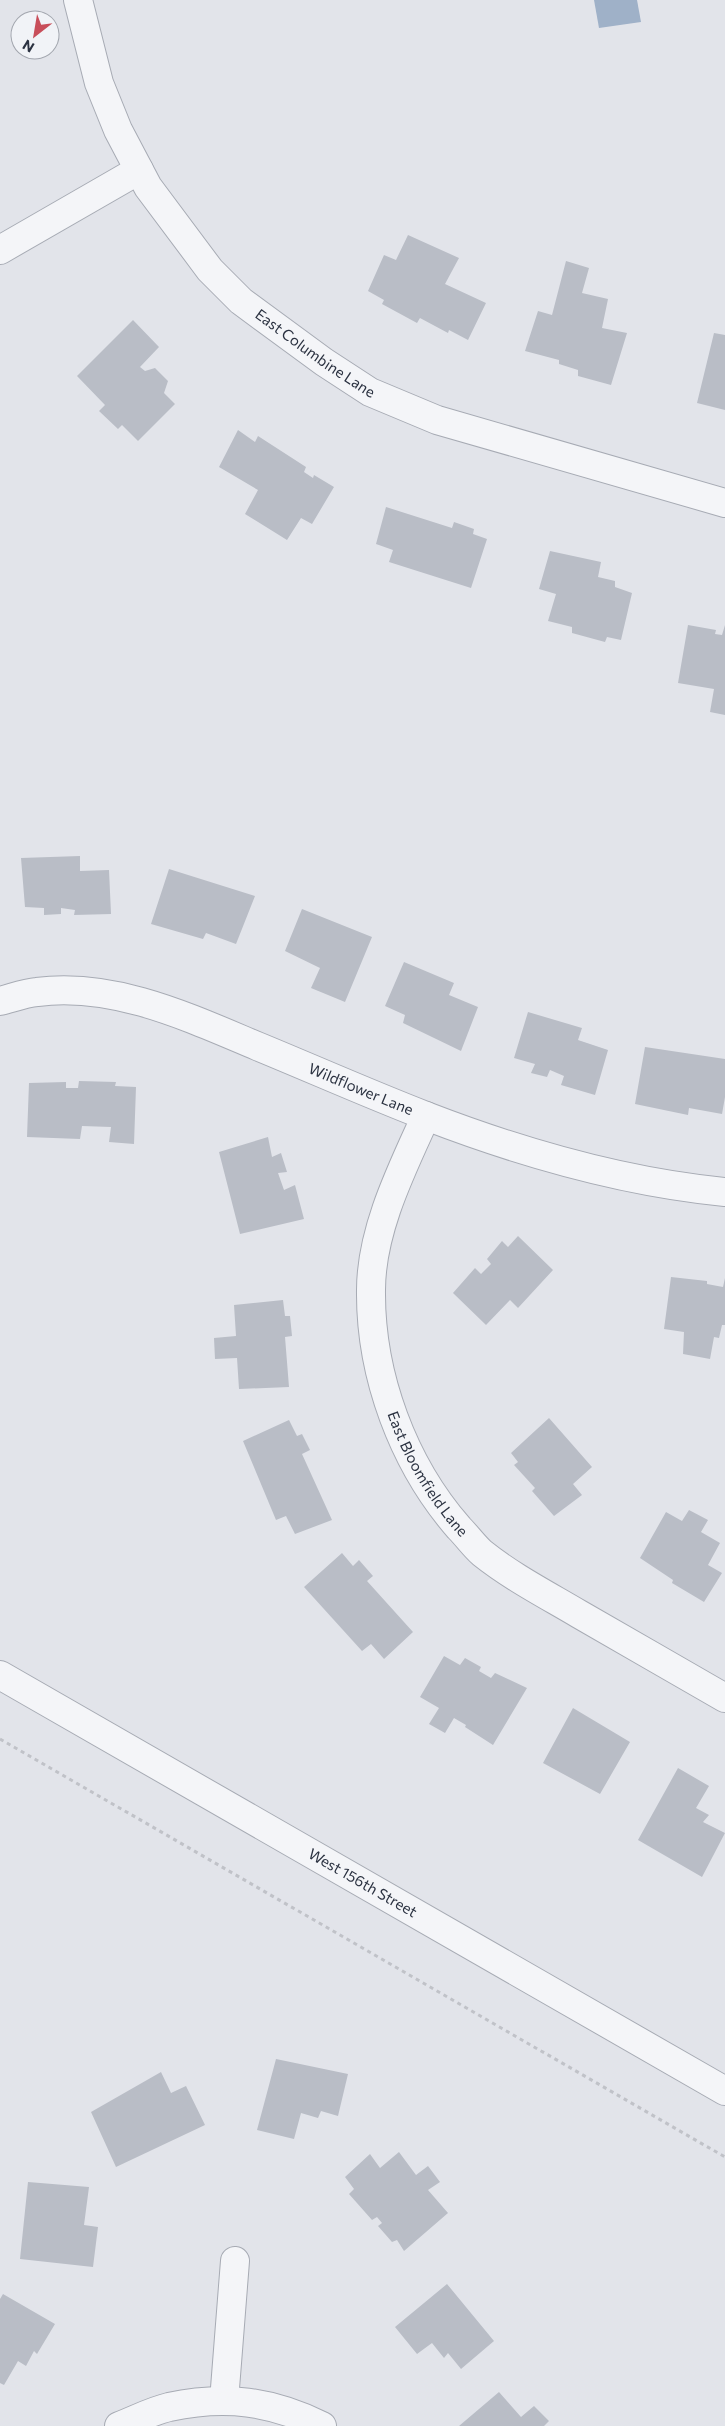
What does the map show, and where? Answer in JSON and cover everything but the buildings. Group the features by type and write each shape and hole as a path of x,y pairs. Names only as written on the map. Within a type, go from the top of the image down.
{"street":[{"name":"East Columbine Lane","path":"78,0 99,83 139,170 148,186 210,270 241,301 324,362 370,392 437,420 725,503"},
{"path":"0,250 139,170"},
{"name":"Wildflower Lane","path":"0,1001 37,992 77,991 122,997 170,1010 426,1116 508,1146 582,1167 676,1187 725,1192"},
{"name":"East Bloomfield Lane","path":"426,1116 395,1184 375,1256 371,1289 377,1362 396,1423 420,1475 446,1512 481,1552 522,1581 725,1698"},
{"name":"West 156th Street","path":"0,1675 725,2091"},
{"path":"224,2401 235,2261"},
{"path":"119,2426 169,2408 240,2400 276,2407 322,2426"}],"path":[{"path":"0,1739 725,2157"}],"water":[{"path":"594,0 637,0 641,22 599,28"}]}
